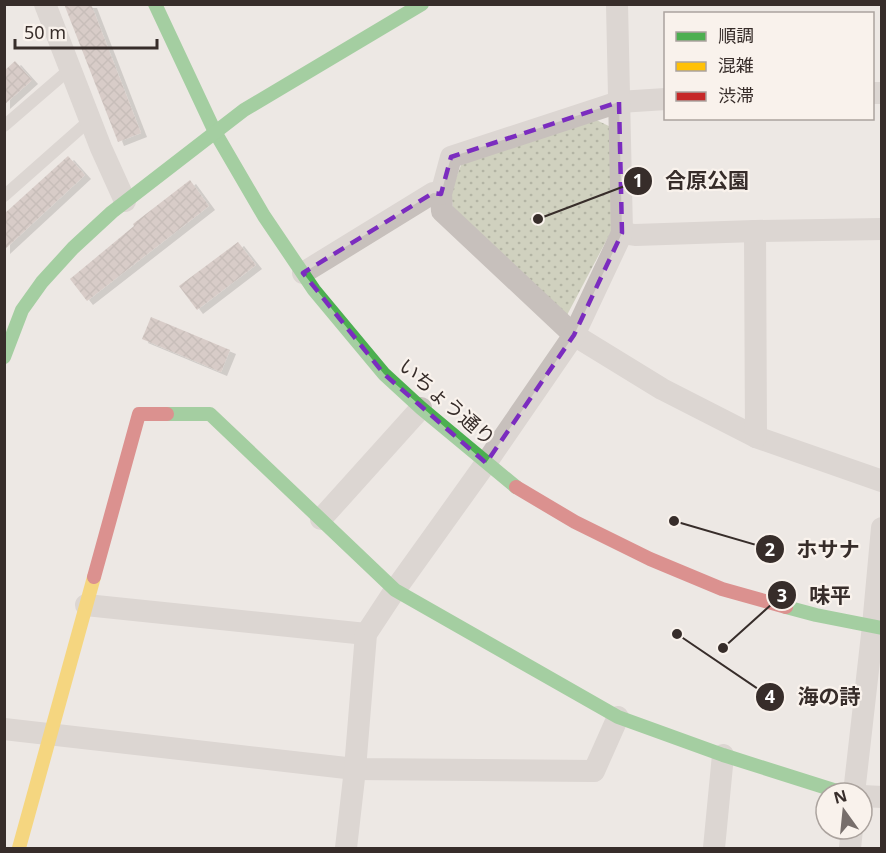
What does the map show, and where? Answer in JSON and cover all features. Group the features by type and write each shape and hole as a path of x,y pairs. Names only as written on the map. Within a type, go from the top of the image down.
{"street":[{"path":"45,4 90,120 125,201"},
{"name":"いちょう通り","path":"155,4 215,132 264,216 314,290 384,374 421,408 513,485 575,522 650,559 722,589 816,615 877,627"},
{"path":"4,357 10,326 42,282 73,248 125,201 215,132 264,98 422,4"},
{"path":"346,849 366,634 394,590 486,463 574,335 621,232 617,4"},
{"path":"664,99 619,102 452,158 441,194 442,211 574,335 662,389 756,437 882,482"},
{"path":"303,273 433,193 441,194"},
{"path":"621,232 635,235 882,229"},
{"path":"755,231 756,437"},
{"path":"321,519 421,408"},
{"path":"19,849 139,414 210,414 394,590 618,717 723,755 814,784"},
{"path":"856,781 877,627 882,528"},
{"path":"86,605 366,634"},
{"path":"4,729 355,770 594,771 618,717"},
{"path":"714,849 723,755"}],"lane":[{"path":"4,126 70,69"},
{"path":"4,196 90,120"}],"highlighted area":[{"path":"619,102 622,233 574,335 486,463 384,374 303,273 433,193 441,194 451,157"}],"green space":[{"path":"592,118 613,128 613,228 566,317 453,209 451,191 463,160"}],"building":[{"path":"64,4 91,4 141,133 118,142"},
{"path":"15,61 32,80 4,105 4,71"},
{"path":"68,156 85,175 4,250 4,214"},
{"path":"190,180 209,206 87,301 70,279 134,226 133,224"},
{"path":"238,242 256,265 197,310 179,286"},
{"path":"151,317 230,350 221,372 142,339"}],"traffic: fast":[{"path":"155,4 215,132 264,216 314,290 384,374 516,487"},
{"path":"4,357 22,310 42,282 73,248 112,212 244,110 422,4"},
{"path":"167,414 210,414 395,590 618,717 723,755 814,784"},
{"path":"786,607 882,628"}],"traffic: slow":[{"path":"19,848 94,577"}],"traffic: jam":[{"path":"94,577 139,414 167,414"},
{"path":"516,487 575,522 650,559 722,589 786,607"}],"place":[{"name":"合原公園","path":"538,219"},
{"name":"ホサナ","path":"674,521"},
{"name":"海の詩","path":"677,634"},
{"name":"味平","path":"723,648"}]}
